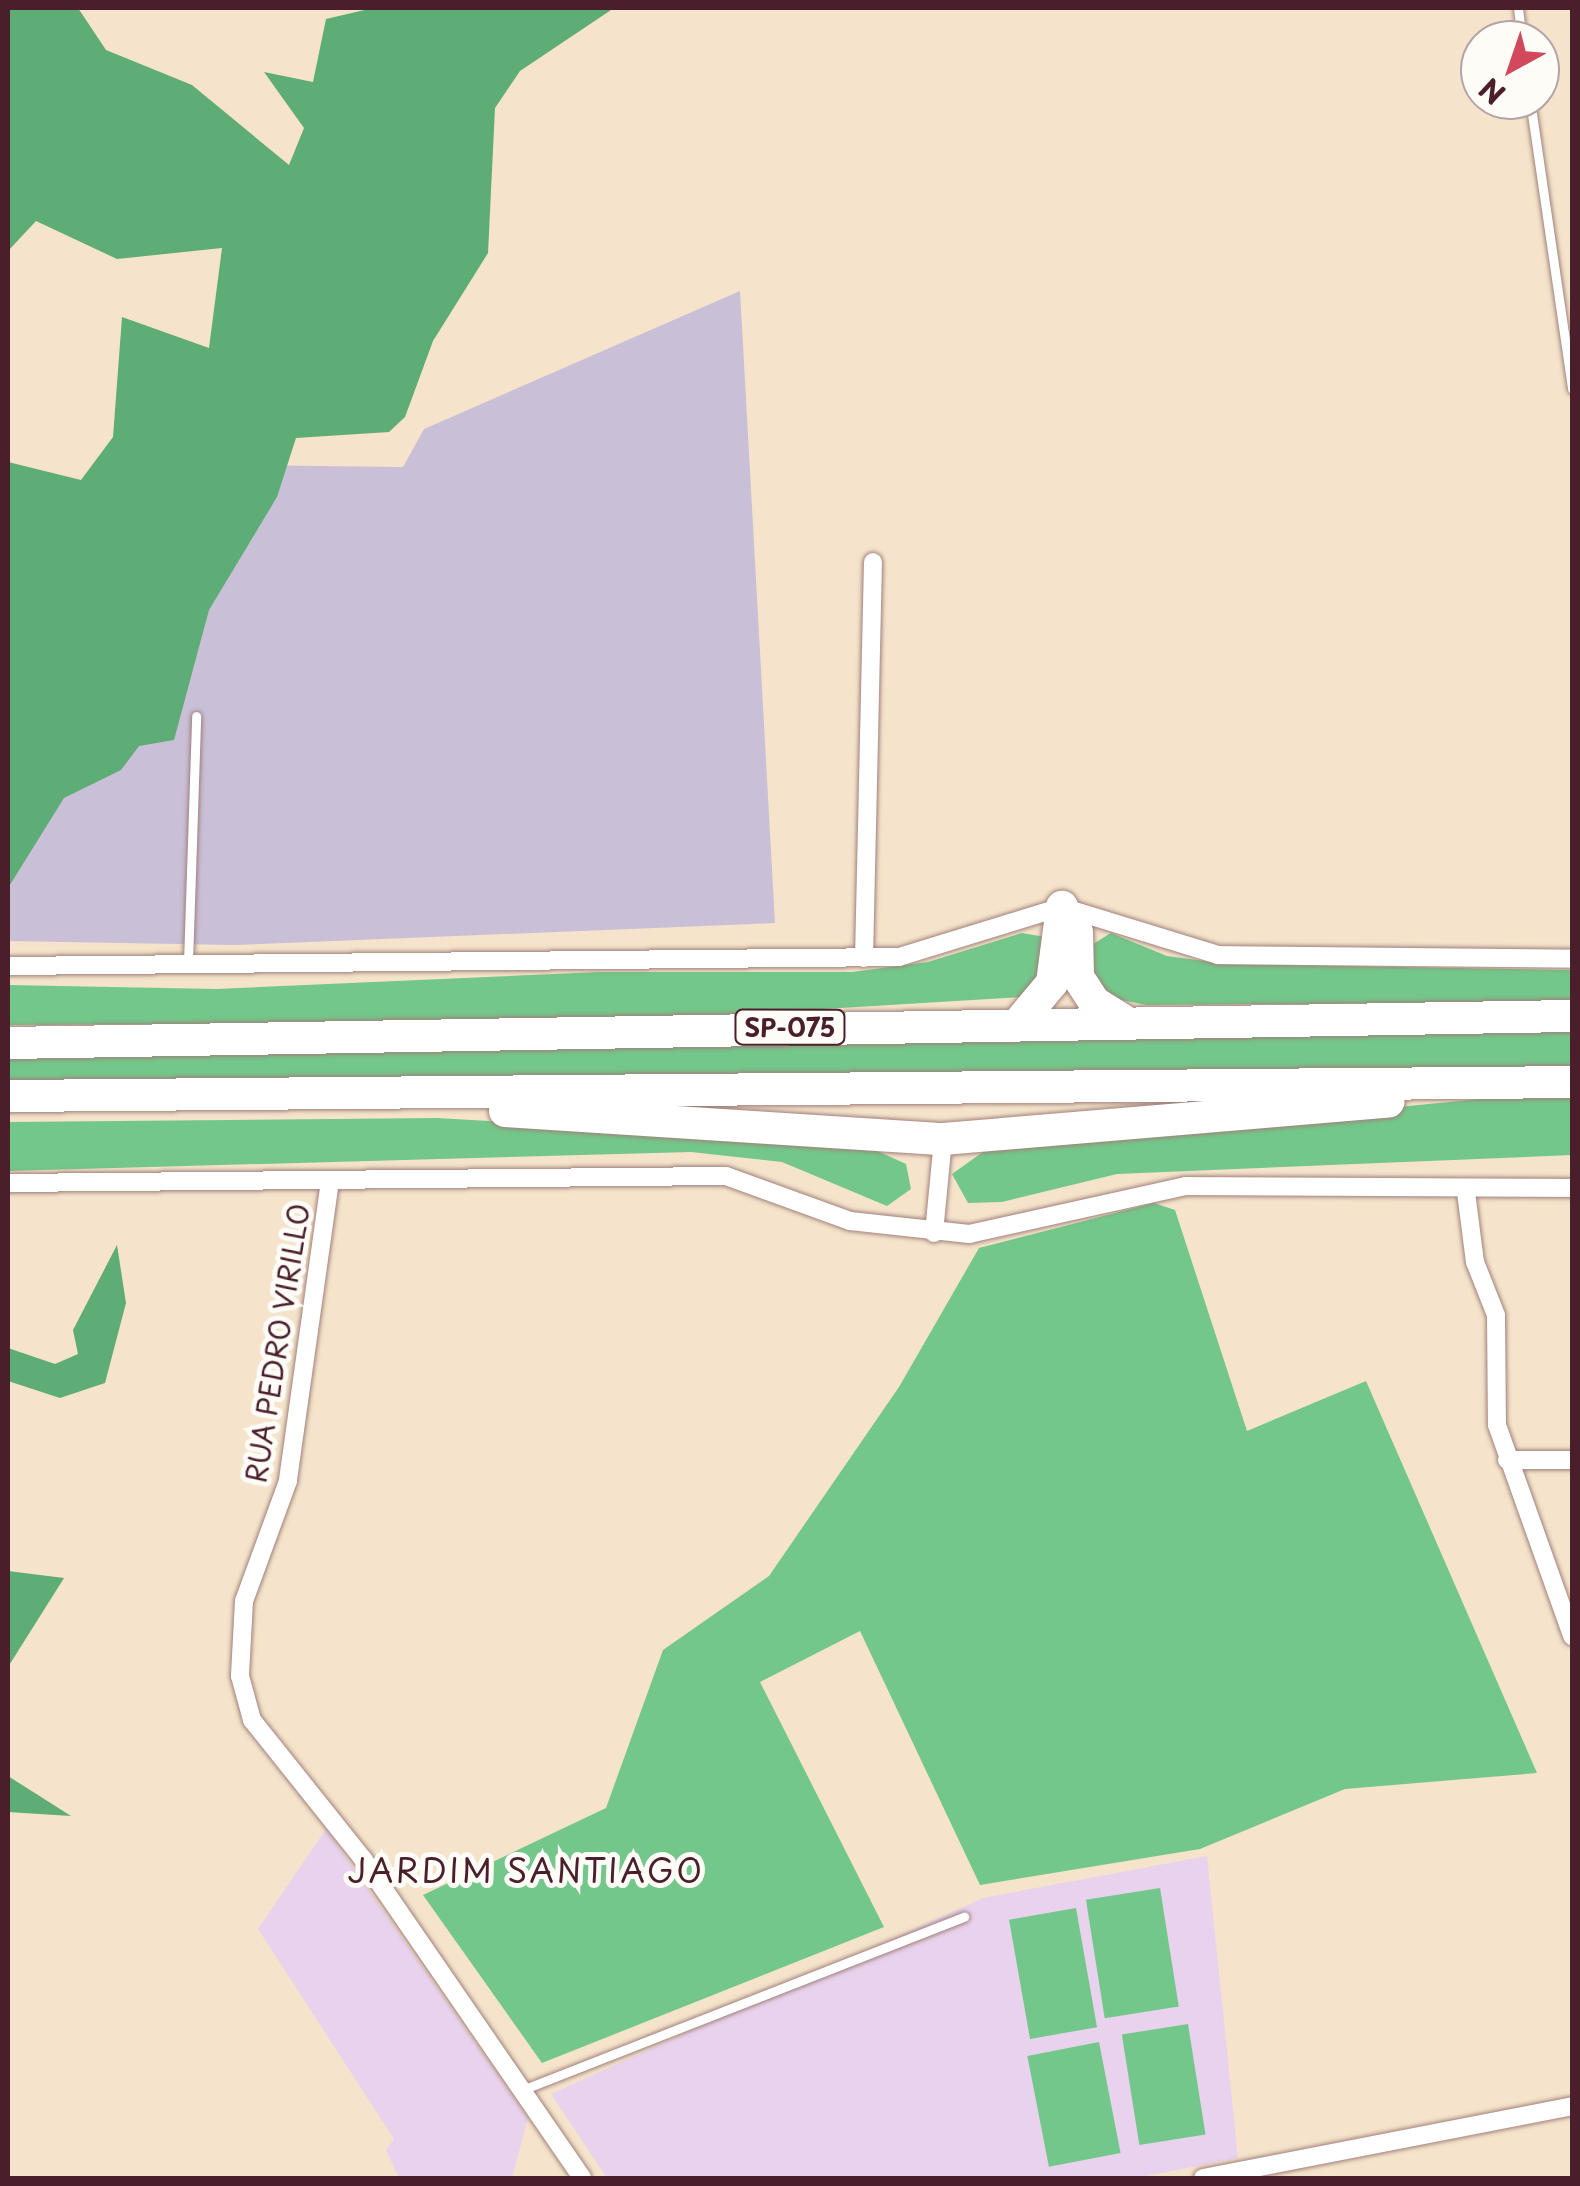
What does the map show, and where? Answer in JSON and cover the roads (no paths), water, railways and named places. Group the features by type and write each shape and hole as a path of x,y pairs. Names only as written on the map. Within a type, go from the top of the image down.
{"highway":[{"path":"1070,908 1078,977 1094,1002 1125,1021"},
{"path":"1016,1026 1052,983 1070,908"},
{"name":"SP-075","path":"8,1043 1572,1016"},
{"path":"382,1092 508,1111 943,1139 1261,1117 1560,1082"},
{"name":"SP-075","path":"8,1096 1560,1082"}],"street":[{"path":"864,958 873,562"},
{"path":"8,966 864,958 936,949 1070,908 1218,955 1572,959"},
{"path":"934,1234 943,1139"},
{"path":"8,1183 726,1176 850,1222 934,1234 982,1234 1186,1186 1466,1192 1572,1188"},
{"name":"RUA PEDRO VIRILLO","path":"330,1181 288,1481 244,1602 240,1676 252,1720 363,1859 582,2178"},
{"path":"1466,1192 1475,1262 1496,1316 1494,1388 1507,1460 1572,1636"},
{"path":"1507,1460 1572,1460"},
{"path":"1203,2178 1572,2106"}],"lane":[{"path":"1533,120 1572,389"},
{"path":"188,966 196,716"},
{"path":"522,2090 964,1917"}],"district":[{"name":"JARDIM SANTIAGO","path":"526,1870"}]}
